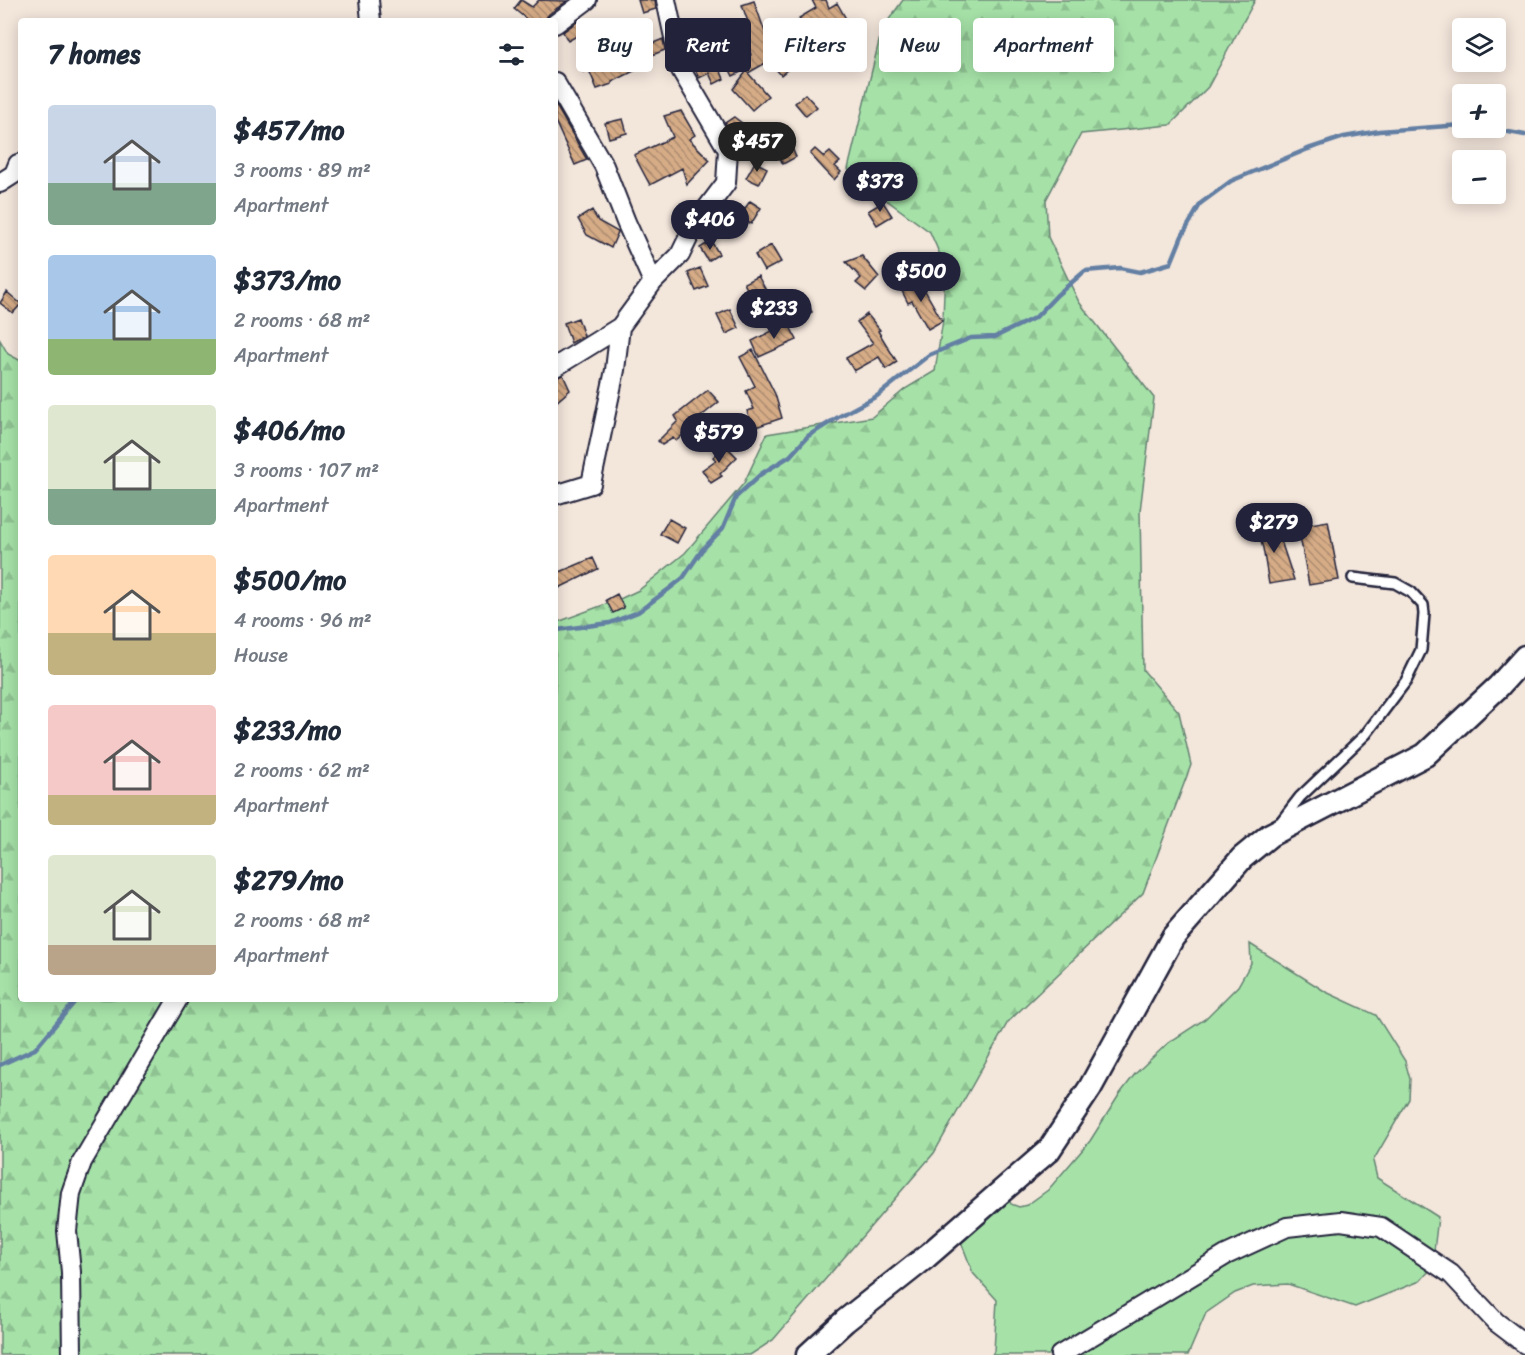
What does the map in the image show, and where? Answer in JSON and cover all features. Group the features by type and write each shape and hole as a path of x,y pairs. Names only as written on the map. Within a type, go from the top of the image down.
{"street":[{"path":"369,0 371,18"},
{"path":"558,22 587,0"},
{"path":"558,365 620,327 653,282 680,255 695,224 726,183 728,150 681,70 666,0"},
{"path":"558,87 604,166 653,282"},
{"path":"0,183 14,174 18,164"},
{"path":"558,494 591,484 615,370 620,327"},
{"path":"808,1355 845,1321 926,1257 1049,1150 1090,1088 1173,937 1242,858 1270,836 1425,756 1498,687 1525,657"},
{"path":"72,1355 71,1272 67,1231 71,1193 82,1162 176,1002"},
{"path":"1060,1355 1226,1255 1287,1227 1341,1221 1381,1227 1425,1256 1451,1274 1496,1322 1525,1344"}],"lane":[{"path":"1270,836 1300,797 1366,734 1406,681 1421,650 1423,605 1412,592 1395,584 1353,579"}],"green space":[{"path":"903,0 1255,0 1208,87 1170,125 1081,134 1046,200 1048,237 1079,302 1154,398 1140,511 1143,670 1179,712 1191,765 1143,893 1008,1022 934,1153 773,1340 750,1355 0,1355 0,340 8,354 18,359 18,1002 558,1002 558,622 639,590 685,553 744,483 767,434 872,417 905,389 935,371 943,320 945,266 930,232 885,199 867,197 855,185 848,169 879,41 879,72 961,72 961,18 890,18"},
{"path":"1250,944 1326,992 1376,1015 1405,1061 1410,1079 1409,1099 1373,1161 1377,1178 1438,1217 1432,1268 1420,1281 1355,1307 1288,1284 1253,1286 1235,1293 1206,1313 1188,1355 992,1355 997,1300 973,1273 960,1239 1007,1196 1011,1204 1019,1207 1027,1205 1048,1190 1090,1141 1135,1074 1168,1043 1205,1019 1238,986 1251,963"}],"building":[{"path":"521,0 532,7 539,0 567,1 546,18 525,18 514,9"},
{"path":"638,0 655,0 656,9 642,13"},
{"path":"812,0 826,0 829,8 837,3 846,18 799,18 816,8"},
{"path":"754,1 763,26 763,64 751,71 751,18 747,18 742,5"},
{"path":"576,22 576,36 568,41 563,32"},
{"path":"663,39 665,50 653,55 653,43"},
{"path":"590,72 632,72 612,84 597,89"},
{"path":"696,72 721,72 724,79 714,84 709,73 699,78"},
{"path":"746,72 750,72 748,73 768,96 752,110 733,89"},
{"path":"805,94 817,107 806,116 795,103"},
{"path":"558,109 587,160 575,165 558,128"},
{"path":"681,111 695,135 689,139 710,160 687,184 682,168 650,185 634,155 673,137 664,116"},
{"path":"734,117 747,127 733,136 725,123"},
{"path":"623,119 627,133 609,138 605,123"},
{"path":"791,146 796,157 783,164 778,154"},
{"path":"815,149 824,157 830,152 840,162 835,166 841,172 834,180 810,154"},
{"path":"755,162 767,168 759,184 746,178"},
{"path":"750,201 761,208 751,224 739,217"},
{"path":"883,202 892,216 877,225 868,211"},
{"path":"592,210 598,221 618,232 611,248 587,235 578,219"},
{"path":"711,241 719,254 708,261 700,248"},
{"path":"771,245 781,262 764,271 755,255"},
{"path":"862,256 879,277 866,291 856,283 861,278 846,262"},
{"path":"700,268 708,286 696,291 688,273"},
{"path":"758,276 768,294 754,302 744,283"},
{"path":"918,278 942,321 928,329 912,301 908,303 900,287"},
{"path":"7,292 18,301 18,307 13,313 0,303"},
{"path":"803,297 812,312 800,319 791,304"},
{"path":"730,309 739,328 726,334 717,315"},
{"path":"867,314 880,330 878,331 897,362 886,369 879,357 854,371 846,358 873,343 857,322"},
{"path":"578,318 584,336 571,343 564,323"},
{"path":"788,323 797,340 759,357 752,341"},
{"path":"753,350 775,394 782,418 753,428 747,411 754,409 746,391 755,386 740,357"},
{"path":"563,375 570,390 558,400 558,377"},
{"path":"708,390 719,402 684,430 686,432 676,441 673,438 662,445 658,441 678,421 675,416"},
{"path":"726,446 737,457 720,474 722,476 711,483 702,470 716,460 713,457"},
{"path":"669,519 685,528 677,543 660,534"},
{"path":"1274,520 1294,580 1269,584 1263,548 1256,526"},
{"path":"1328,521 1339,580 1309,585 1298,526"},
{"path":"593,558 598,569 558,589 558,573"},
{"path":"617,594 624,608 613,613 606,600"}],"waterway":[{"path":"558,630 610,623 638,612 683,578 702,550 723,528 736,497 761,474 790,456 808,436 877,396 929,355 971,338 995,337 1036,317 1085,271 1120,268 1140,272 1171,263 1182,236 1201,203 1231,181 1308,149 1344,137 1379,131 1452,126"},
{"path":"1506,132 1525,135"},
{"path":"0,1065 35,1049 74,1002"}]}
